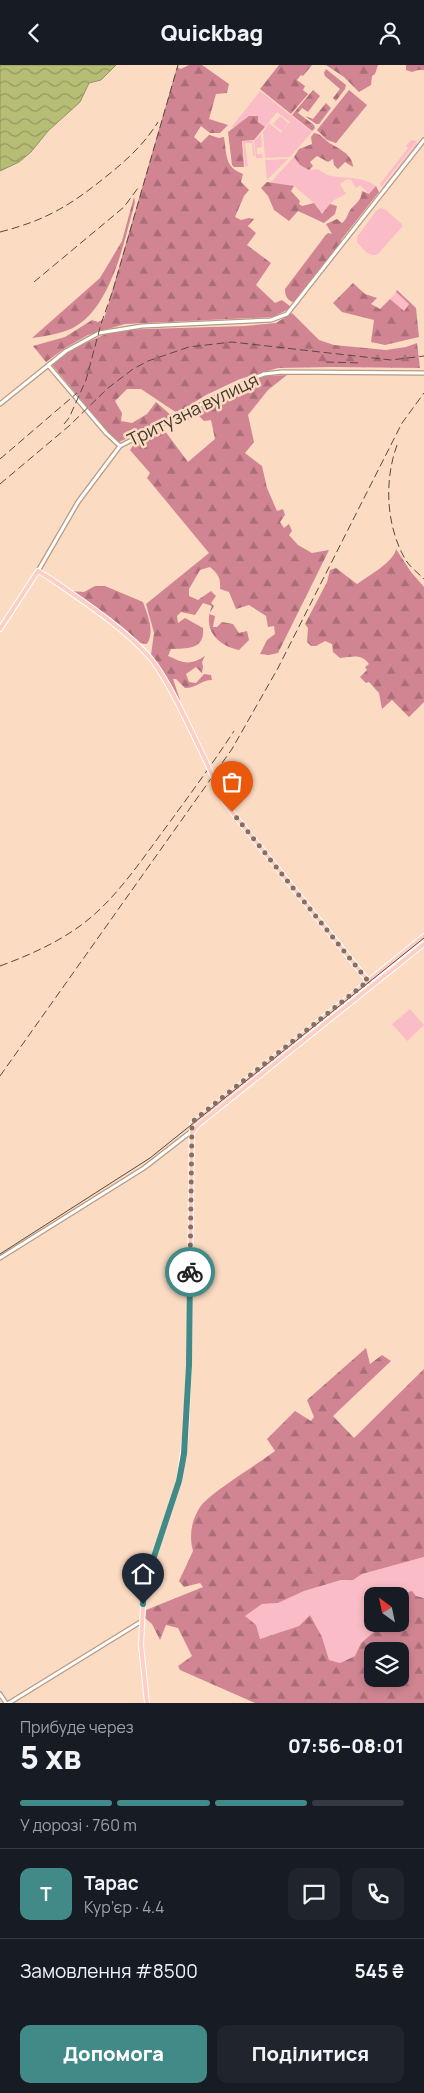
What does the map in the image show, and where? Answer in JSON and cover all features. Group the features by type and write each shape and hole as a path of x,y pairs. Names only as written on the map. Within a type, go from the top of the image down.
{"main road":[{"name":"Тритузна вулиця","path":"0,629 38,571"},
{"path":"38,571 140,647 155,664 168,686 229,808 372,986"},
{"path":"147,1703 142,1665 144,1587 179,1481 184,1454 190,1347 191,1138 194,1120 424,936"},
{"path":"193,1130 424,944"}],"street":[{"path":"0,404 78,343 99,333 142,326 271,320 287,314 424,139"},
{"path":"48,365 106,433 120,446"},
{"name":"Тритузна вулиця","path":"38,571 78,502 120,446 264,374 308,371 424,373"},
{"path":"0,1258 144,1168 193,1130"},
{"path":"0,1694 8,1703 142,1621"}],"shaded area":[{"path":"260,91 312,132 290,157 265,158 263,132 269,123 281,133 282,131 273,124 280,116 288,123 283,130 290,122 277,112 265,127 258,122 258,116 231,128"},
{"path":"261,134 262,147 257,148 257,154 262,154 263,158 256,158 254,141"},
{"path":"411,140 417,141 381,187 380,184 408,148 406,146"},
{"path":"243,141 253,141 255,156 253,156 252,143 245,143 248,166 245,167"},
{"path":"417,142 418,145 384,188 382,188"},
{"path":"294,157 309,170 318,169 330,176 360,179 376,186 369,194 360,185 356,188 351,180 347,179 340,184 346,194 334,200 322,214 314,203 294,186 270,183"},
{"path":"288,159 267,180 265,160"},
{"path":"381,208 402,224 402,227 378,254 372,255 366,252 357,242 357,237 376,211"},
{"path":"396,292 409,304 403,311 390,299"},
{"path":"410,1009 424,1025 407,1041 392,1024"},
{"path":"424,1557 424,1598 409,1595 409,1587 364,1587 364,1633 373,1633 361,1643 355,1656 340,1663 329,1660 322,1637 310,1615 299,1626 260,1639 245,1616 262,1604 278,1603 304,1591 341,1580 353,1580 362,1574"}],"green space":[{"path":"189,65 202,65 229,84 227,93 216,94 209,119 228,125 220,133 210,133 201,126 194,137 201,143 209,135 219,138 224,137 229,164 232,168 243,174 241,182 249,190 244,196 235,217 241,220 254,219 248,226 256,233 247,245 271,263 256,285 275,303 282,300 291,307 273,317 125,324 88,335 65,348 46,362 33,346 65,337 92,320 98,322 104,319 177,67 181,69"},
{"path":"279,65 312,65 297,80 305,86 303,90 308,94 291,114 260,89"},
{"path":"326,65 378,65 375,74 372,76 371,85 359,92 344,77"},
{"path":"406,65 424,65 424,70 412,72 406,70"},
{"path":"326,69 346,85 336,101 333,98 340,89 325,76"},
{"path":"313,90 320,96 308,112 302,108 298,113 314,125 315,128 312,131 292,115"},
{"path":"349,90 367,105 336,143 327,140 317,130"},
{"path":"326,103 331,108 319,124 305,116 313,119"},
{"path":"249,116 258,116 258,122 265,127 254,140 242,141 244,167 234,167 232,165 228,132"},
{"path":"314,133 320,135 347,155 353,167 345,162 338,169 334,165 333,159 328,162 317,156 310,162 313,166 309,170 300,165 294,157 299,149 312,144 311,137"},
{"path":"267,182 294,186 291,191 300,201 299,204 302,206 314,203 322,214 330,204 337,206 335,214 324,223 298,211 289,221 274,210 268,196 261,188"},
{"path":"376,186 379,192 341,240 341,243 296,301 290,301 285,289 325,236 328,233 332,234 326,224 337,219 342,223 360,199 362,191 369,194"},
{"path":"134,197 135,202 121,253 107,289 98,305 73,328 48,336 32,338 100,278 122,241"},
{"path":"353,283 365,294 377,298 371,304 380,309 390,299 404,311 409,304 396,292 397,290 416,308 419,337 385,345 371,342 374,320 342,312 333,303"},
{"path":"292,313 319,340 334,345 386,350 417,343 420,368 278,368 240,379 206,395 177,413 141,389 127,389 115,401 122,413 121,421 132,423 147,414 156,402 173,417 117,443 52,365 72,349 115,330 244,326 276,323"},
{"path":"287,375 268,390 248,415 254,442 245,453 262,466 267,488 277,511 283,509 285,515 280,522 284,528 289,524 292,531 289,535 298,545 312,553 329,550 278,653 260,654 267,640 275,634 274,626 268,627 266,616 249,605 236,609 229,592 220,589 218,577 210,567 200,570 189,589 189,596 198,600 211,591 216,596 211,603 214,606 210,612 212,606 203,603 195,615 181,612 177,616 178,623 185,618 203,628 203,635 198,644 189,648 171,649 168,656 190,662 205,656 202,662 202,673 196,667 186,674 189,682 196,683 204,674 211,675 212,680 185,688 176,679 173,679 180,700 179,703 151,655 154,633 146,604 209,553 147,478 150,473 130,450 136,441 162,427 188,462 215,439 211,420 204,421 198,415 186,421 188,413 250,381 265,376"},
{"path":"396,549 411,572 424,587 424,702 409,717 392,700 382,709 379,693 369,682 366,683 360,677 367,670 365,667 369,664 363,658 340,658 333,652 332,644 325,641 316,646 311,646 307,642 308,628 305,624 327,582 330,570 336,568 357,584 386,564"},
{"path":"95,586 105,586 143,602 151,629 147,644 139,643 70,591 84,592"},
{"path":"209,614 215,616 213,627 217,627 222,622 233,624 239,633 247,631 249,640 239,650 224,644 213,635 210,629"},
{"path":"366,1348 370,1364 382,1355 391,1361 333,1416 354,1438 424,1369 424,1557 362,1574 353,1580 341,1580 304,1591 278,1603 262,1604 245,1616 256,1625 260,1639 299,1626 310,1615 322,1637 329,1660 340,1663 355,1656 361,1643 373,1633 409,1633 409,1592 412,1591 416,1596 424,1598 424,1703 255,1703 180,1670 178,1666 192,1656 178,1628 166,1625 160,1640 152,1624 145,1618 146,1610 203,1587 200,1583 184,1587 179,1581 193,1551 192,1529 200,1507 235,1478 275,1451 267,1439 295,1411 311,1421 314,1417 307,1400"}],"water":[{"path":"0,65 116,65 101,80 89,83 80,102 48,131 31,152 19,162 0,171"}],"tram line":[{"path":"0,1254 150,1158 424,938"}],"railway":[{"path":"64,424 69,418 86,380 178,65"},
{"path":"0,232 45,217 82,195 129,157 148,137 158,122"},
{"path":"34,282 124,207 138,188"},
{"path":"0,484 69,426 108,388 133,369 148,361 189,347 232,342 391,360 424,356"},
{"path":"326,362 362,363"},
{"path":"0,459 77,393"},
{"path":"0,1076 232,749 278,668 402,423 424,393"},
{"path":"397,445 390,473 389,488 389,503 394,532 405,559 424,579"},
{"path":"0,966 33,953 65,936 84,923 106,903 144,858 234,731"}],"way so far":[{"path":"190,1272 192,1122 368,981 232,812"}],"route":[{"path":"143,1604 144,1587 179,1481 184,1454 189,1365 190,1272"}]}
